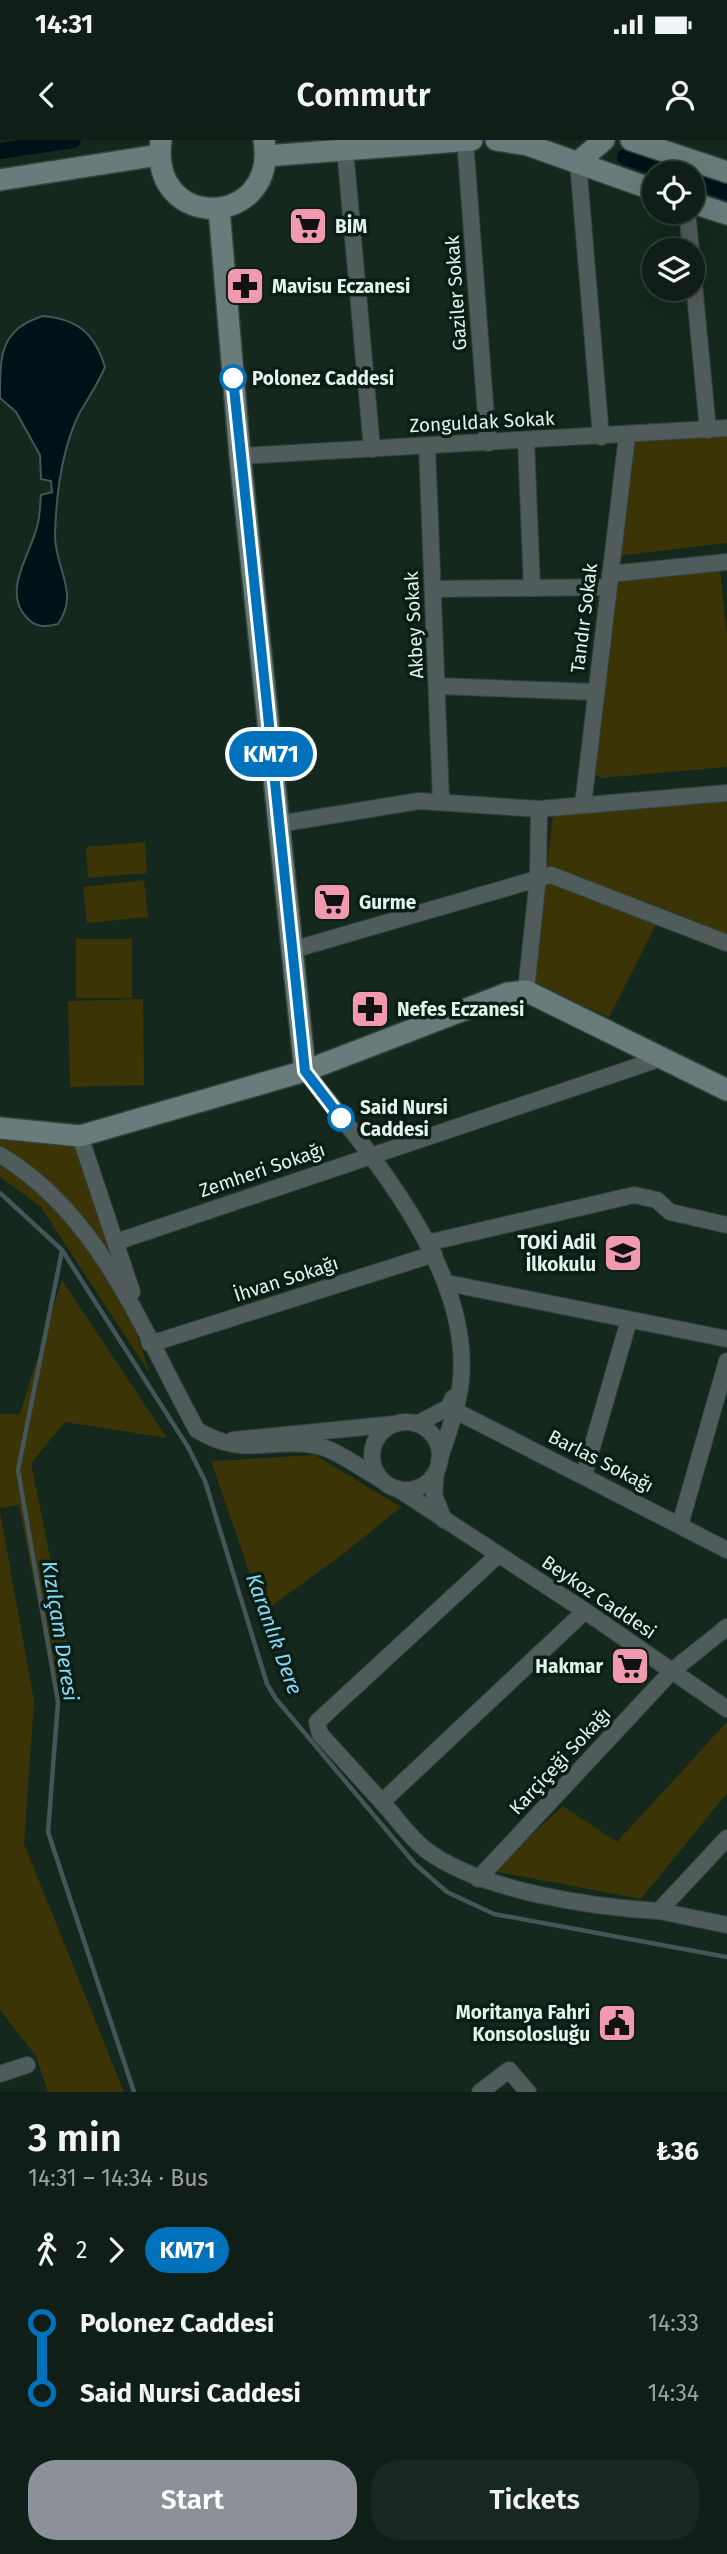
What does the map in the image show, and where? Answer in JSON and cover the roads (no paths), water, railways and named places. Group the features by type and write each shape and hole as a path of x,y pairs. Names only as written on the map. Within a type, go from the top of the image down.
{"street":[{"name":"Gaziler Sokak","path":"465,140 488,443"},
{"path":"0,180 160,148 164,177 177,196 189,204 219,209 234,205 252,191 264,171 265,148 345,149 472,140"},
{"path":"496,140 528,145 642,186"},
{"path":"578,162 604,140"},
{"path":"631,140 727,172"},
{"path":"345,149 372,449"},
{"path":"578,162 601,437"},
{"path":"705,207 727,214"},
{"path":"219,209 240,456 305,1071 370,1155 430,1249 447,1283 457,1316 461,1380 438,1466 434,1495 445,1523"},
{"path":"696,301 708,430"},
{"name":"Zonguldak Sokak","path":"240,456 627,436 727,428"},
{"name":"Tandır Sokak","path":"583,805 627,436"},
{"path":"526,441 532,588"},
{"name":"Akbey Sokak","path":"427,446 438,686 440,801"},
{"path":"433,589 532,588 609,581 727,562"},
{"path":"438,686 596,692"},
{"path":"278,824 391,804 440,801 539,809 727,793"},
{"path":"526,991 538,877 539,809"},
{"path":"292,950 538,877 551,876 727,943"},
{"path":"0,1129 80,1136 305,1071 508,993 526,991 727,1090"},
{"name":"Zemheri Sokağı","path":"116,1242 662,1058"},
{"path":"80,1136 150,1344"},
{"path":"0,1155 30,1173 80,1224 115,1275 197,1430 220,1442 252,1447 312,1444 397,1489 416,1489 431,1478 438,1466 436,1443 432,1435 417,1424"},
{"name":"İhvan Sokağı","path":"150,1344 430,1249 634,1195 657,1200 670,1212 727,1225"},
{"path":"447,1283 727,1339"},
{"path":"584,1475 629,1320"},
{"path":"680,1525 727,1361"},
{"path":"220,1442 417,1424 449,1407 461,1380"},
{"name":"Barlas Sokağı","path":"454,1410 727,1550"},
{"path":"380,1479 372,1458 373,1447 378,1437 396,1424"},
{"name":"Beykoz Caddesi","path":"397,1489 445,1523 585,1611 727,1709"},
{"path":"497,1556 317,1722 320,1734 425,1849 478,1879 613,1908 659,1911 727,1925"},
{"path":"382,1802 585,1611"},
{"name":"Karçiçeği Sokağı","path":"478,1879 672,1671 727,1626"},
{"path":"659,1911 727,1838"},
{"path":"0,2074 27,2065"},
{"path":"480,2092 509,2070 528,2092"}],"waterway":[{"path":"0,151 73,140"},
{"path":"625,157 642,163"},
{"path":"705,184 727,192"},
{"name":"Karanlık Dere","path":"0,1193 62,1250 188,1447 205,1481 267,1684 276,1699 415,1864 447,1892 494,1914 727,1957"},
{"name":"Kızılçam Deresi","path":"62,1251 18,1470 58,1702 48,1832 134,2092"}],"place":[{"name":"BİM","path":"308,226"},
{"name":"Mavisu Eczanesi","path":"245,286"},
{"name":"Polonez Caddesi","path":"233,378"},
{"name":"Gurme","path":"332,902"},
{"name":"Nefes Eczanesi","path":"370,1009"},
{"name":"Said Nursi Caddesi","path":"341,1118"},
{"name":"TOKİ Adil İlkokulu","path":"623,1253"},
{"name":"Hakmar","path":"630,1666"},
{"name":"Moritanya Fahri Konsolosluğu","path":"617,2023"}]}
